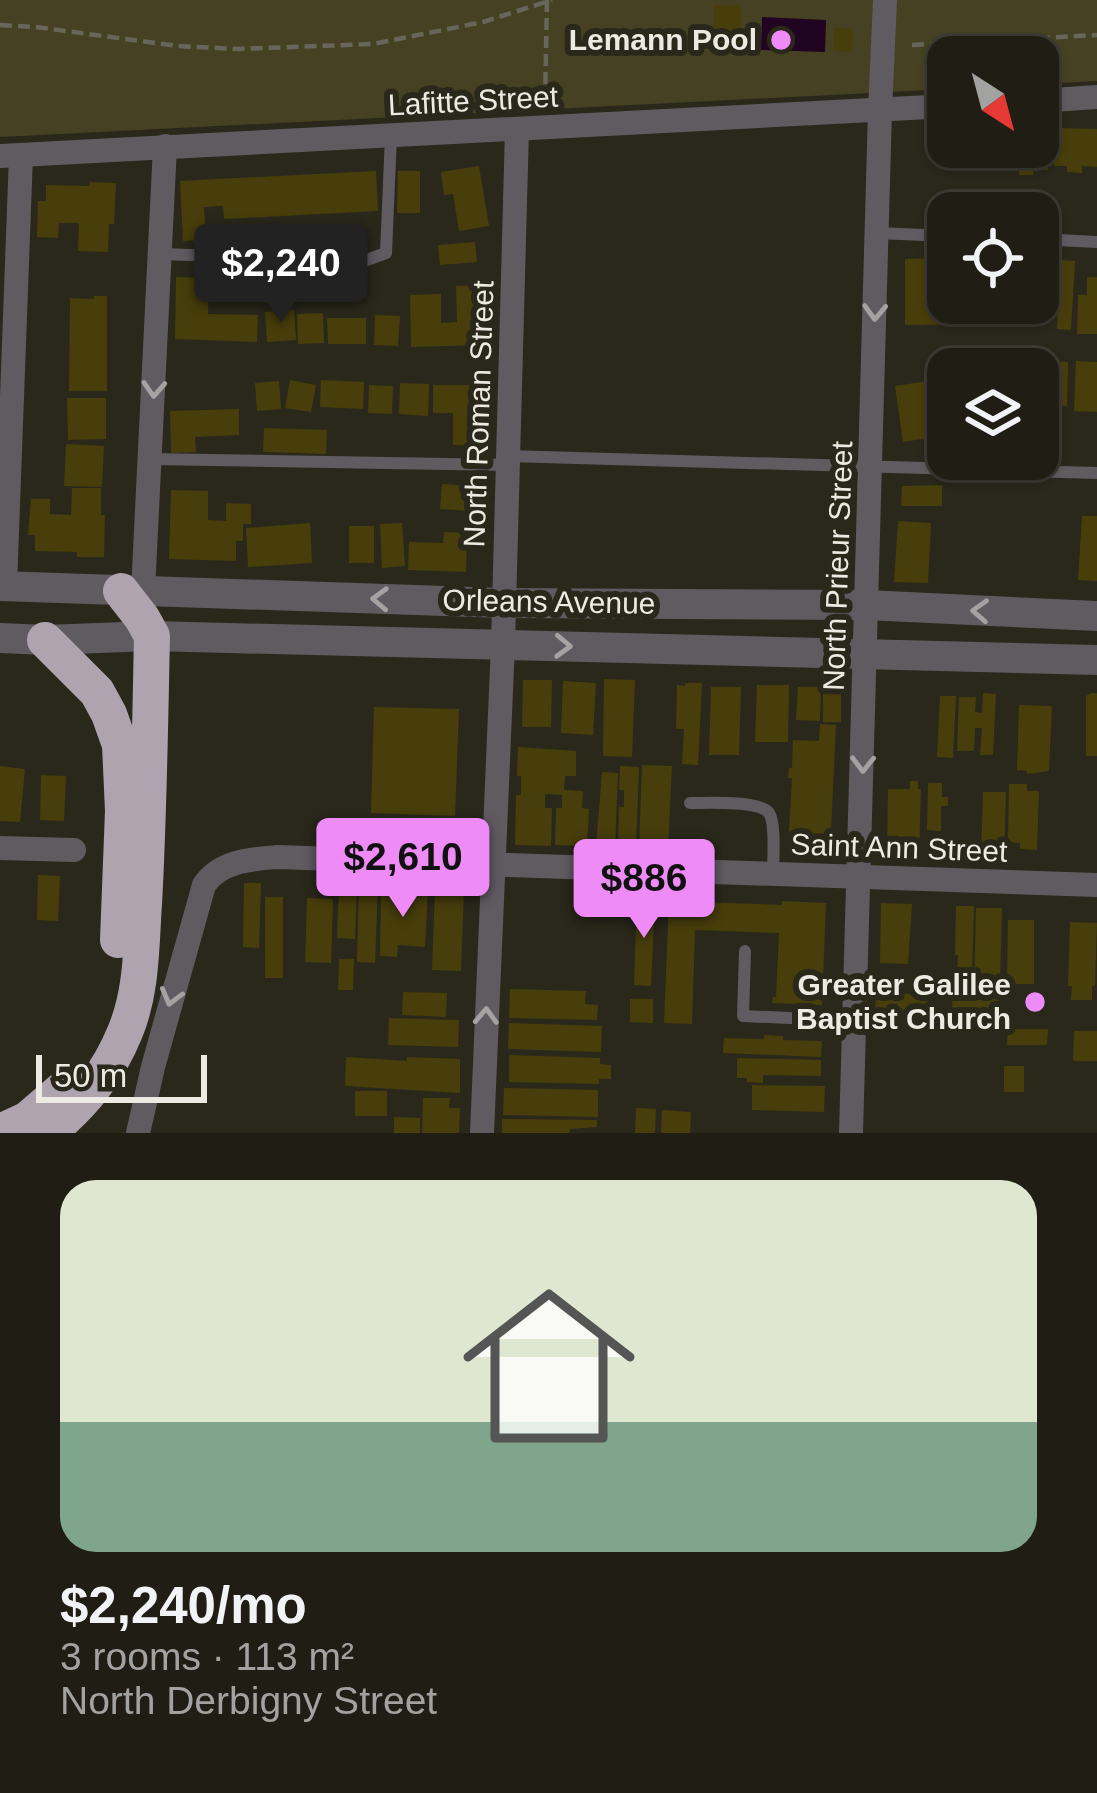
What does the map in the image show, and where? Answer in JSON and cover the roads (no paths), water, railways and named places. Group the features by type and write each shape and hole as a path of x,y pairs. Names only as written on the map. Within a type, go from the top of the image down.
{"highway":[{"path":"0,1132 52,1101 83,1066 115,1000 134,852 152,637 132,591"},
{"path":"45,640 97,692 117,731 134,852 140,966 126,1031 110,1065 94,1090 48,1133"}],"street":[{"name":"North Prieur Street","path":"851,1133 886,0"},
{"path":"1059,99 1097,97"},
{"name":"Lafitte Street","path":"11,155 927,108"},
{"name":"North Roman Street","path":"482,1133 503,644 517,129"},
{"path":"132,591 150,459 165,146"},
{"path":"3,586 11,155"},
{"name":"Orleans Avenue","path":"3,586 503,603 866,605 1097,616"},
{"name":"Orleans Avenue","path":"0,638 503,644 1097,660"},
{"path":"0,848 74,850"},
{"name":"Saint Ann Street","path":"138,1133 152,1067 205,884 211,874 247,860 491,863 1097,885"}],"lane":[{"path":"160,254 364,261 386,253 392,134"},
{"path":"877,233 927,235"},
{"path":"1059,240 1097,242"},
{"path":"150,459 507,460 1097,472"},
{"path":"690,802 757,806 769,813 773,873"},
{"path":"745,951 743,1016 855,1021"}],"place":[{"name":"Lemann Pool","path":"781,40"},
{"name":"Greater Galilee Baptist Church","path":"1035,1002"}]}
